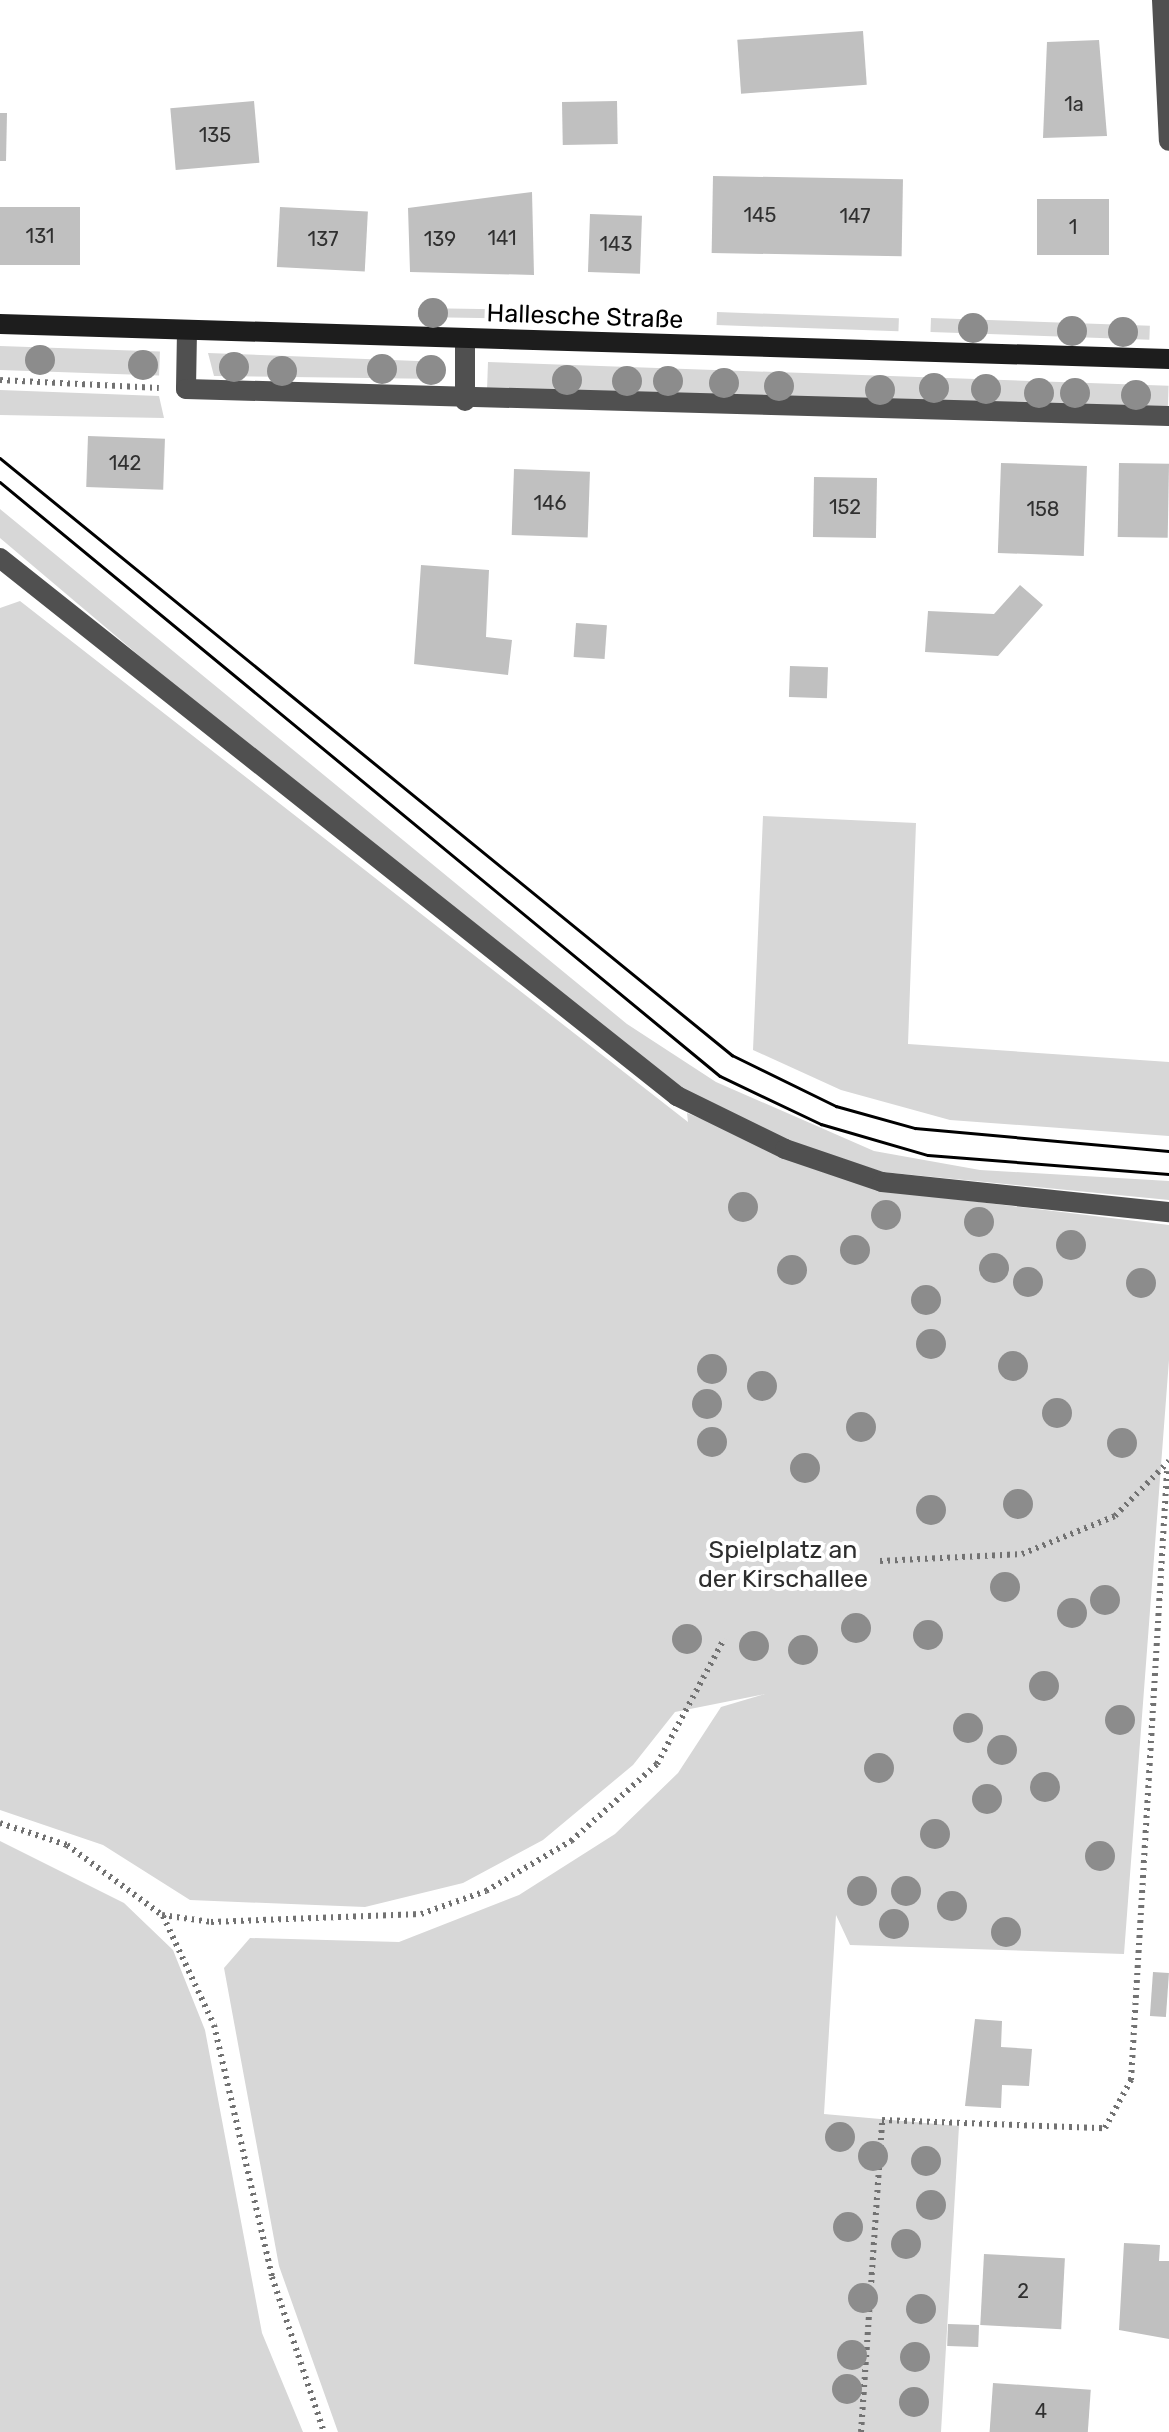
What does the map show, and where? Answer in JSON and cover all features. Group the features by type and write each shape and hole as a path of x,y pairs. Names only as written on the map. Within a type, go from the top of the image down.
{"street":[{"path":"1162,0 1169,141"},
{"name":"Hallesche Straße","path":"0,324 1169,359"},
{"path":"187,331 186,389 465,400 1169,416"},
{"path":"465,339 465,400"},
{"path":"0,558 677,1096 785,1150 882,1182 1169,1212"}],"path":[{"path":"0,380 186,389"},
{"path":"861,2432 882,2120 1105,2128 1130,2080 1169,1461"},
{"path":"880,1561 1022,1554 1115,1516 1167,1471"},
{"path":"0,1824 67,1845 162,1915 210,1922 421,1914 486,1891 571,1841 657,1764 724,1639"},
{"path":"162,1915 214,2025 272,2277 324,2432"}],"green space":[{"path":"418,308 528,310 528,319 418,317"},
{"path":"717,312 899,318 898,331 717,325"},
{"path":"931,318 1150,326 1149,340 931,332"},
{"path":"0,346 160,352 159,376 0,370"},
{"path":"208,353 444,362 443,379 214,376"},
{"path":"488,362 1169,386 1168,417 487,393"},
{"path":"0,390 159,396 164,418 0,415"},
{"path":"0,509 627,1024 716,1082 874,1151 980,1170 1169,1181 1169,1200 883,1172 789,1142 681,1091 356,839 0,538"},
{"name":"Spielplatz an der Kirschallee","path":"20,601 688,1122 687,1113 880,1190 1169,1225 1169,1360 1124,1954 850,1945 836,1915 824,2114 959,2126 941,2432 338,2432 279,2266 224,1968 250,1938 399,1942 519,1895 615,1834 678,1773 721,1707 765,1694 675,1712 633,1765 543,1840 463,1883 365,1907 190,1900 103,1845 0,1810 0,608"},
{"path":"763,816 916,823 908,1044 1169,1062 1169,1136 950,1120 841,1090 753,1050"},
{"path":"0,1841 124,1903 173,1950 205,2030 262,2333 303,2432 0,2432"}],"building":[{"path":"863,31 867,85 741,94 737,40"},
{"path":"1099,40 1107,136 1043,138 1047,42"},
{"path":"254,101 259,163 176,170 170,108"},
{"path":"617,101 618,144 563,145 562,102"},
{"path":"0,113 7,113 6,161 0,161"},
{"path":"713,176 903,179 902,256 712,253"},
{"path":"532,192 534,275 410,272 408,208"},
{"path":"1037,199 1109,199 1109,255 1037,255"},
{"path":"0,207 80,207 80,265 0,265"},
{"path":"280,207 368,212 365,272 277,267"},
{"path":"590,214 642,216 640,274 588,272"},
{"path":"88,436 165,439 163,490 86,487"},
{"path":"1001,463 1087,466 1084,556 998,553"},
{"path":"1119,463 1169,464 1168,538 1118,537"},
{"path":"514,469 590,472 588,538 512,535"},
{"path":"814,477 877,478 876,538 813,537"},
{"path":"421,565 489,570 486,637 512,640 508,675 414,664"},
{"path":"1020,585 1043,605 998,656 925,652 928,611 994,614"},
{"path":"576,623 607,625 605,659 574,657"},
{"path":"790,666 828,667 827,698 789,697"},
{"path":"1153,1972 1169,1973 1166,2017 1150,2016"},
{"path":"975,2019 1002,2021 1001,2047 1032,2049 1029,2086 1002,2085 1001,2108 965,2106"},
{"path":"1124,2243 1160,2245 1159,2261 1169,2261 1169,2339 1119,2330"},
{"path":"984,2254 1065,2258 1061,2329 980,2325"},
{"path":"948,2324 979,2325 978,2347 947,2346"},
{"path":"993,2383 1091,2390 1088,2432 990,2432"}],"tram line":[{"path":"0,458 732,1055 836,1106 915,1128 1169,1151"},
{"path":"0,482 720,1076 821,1124 928,1155 1169,1174"}]}
